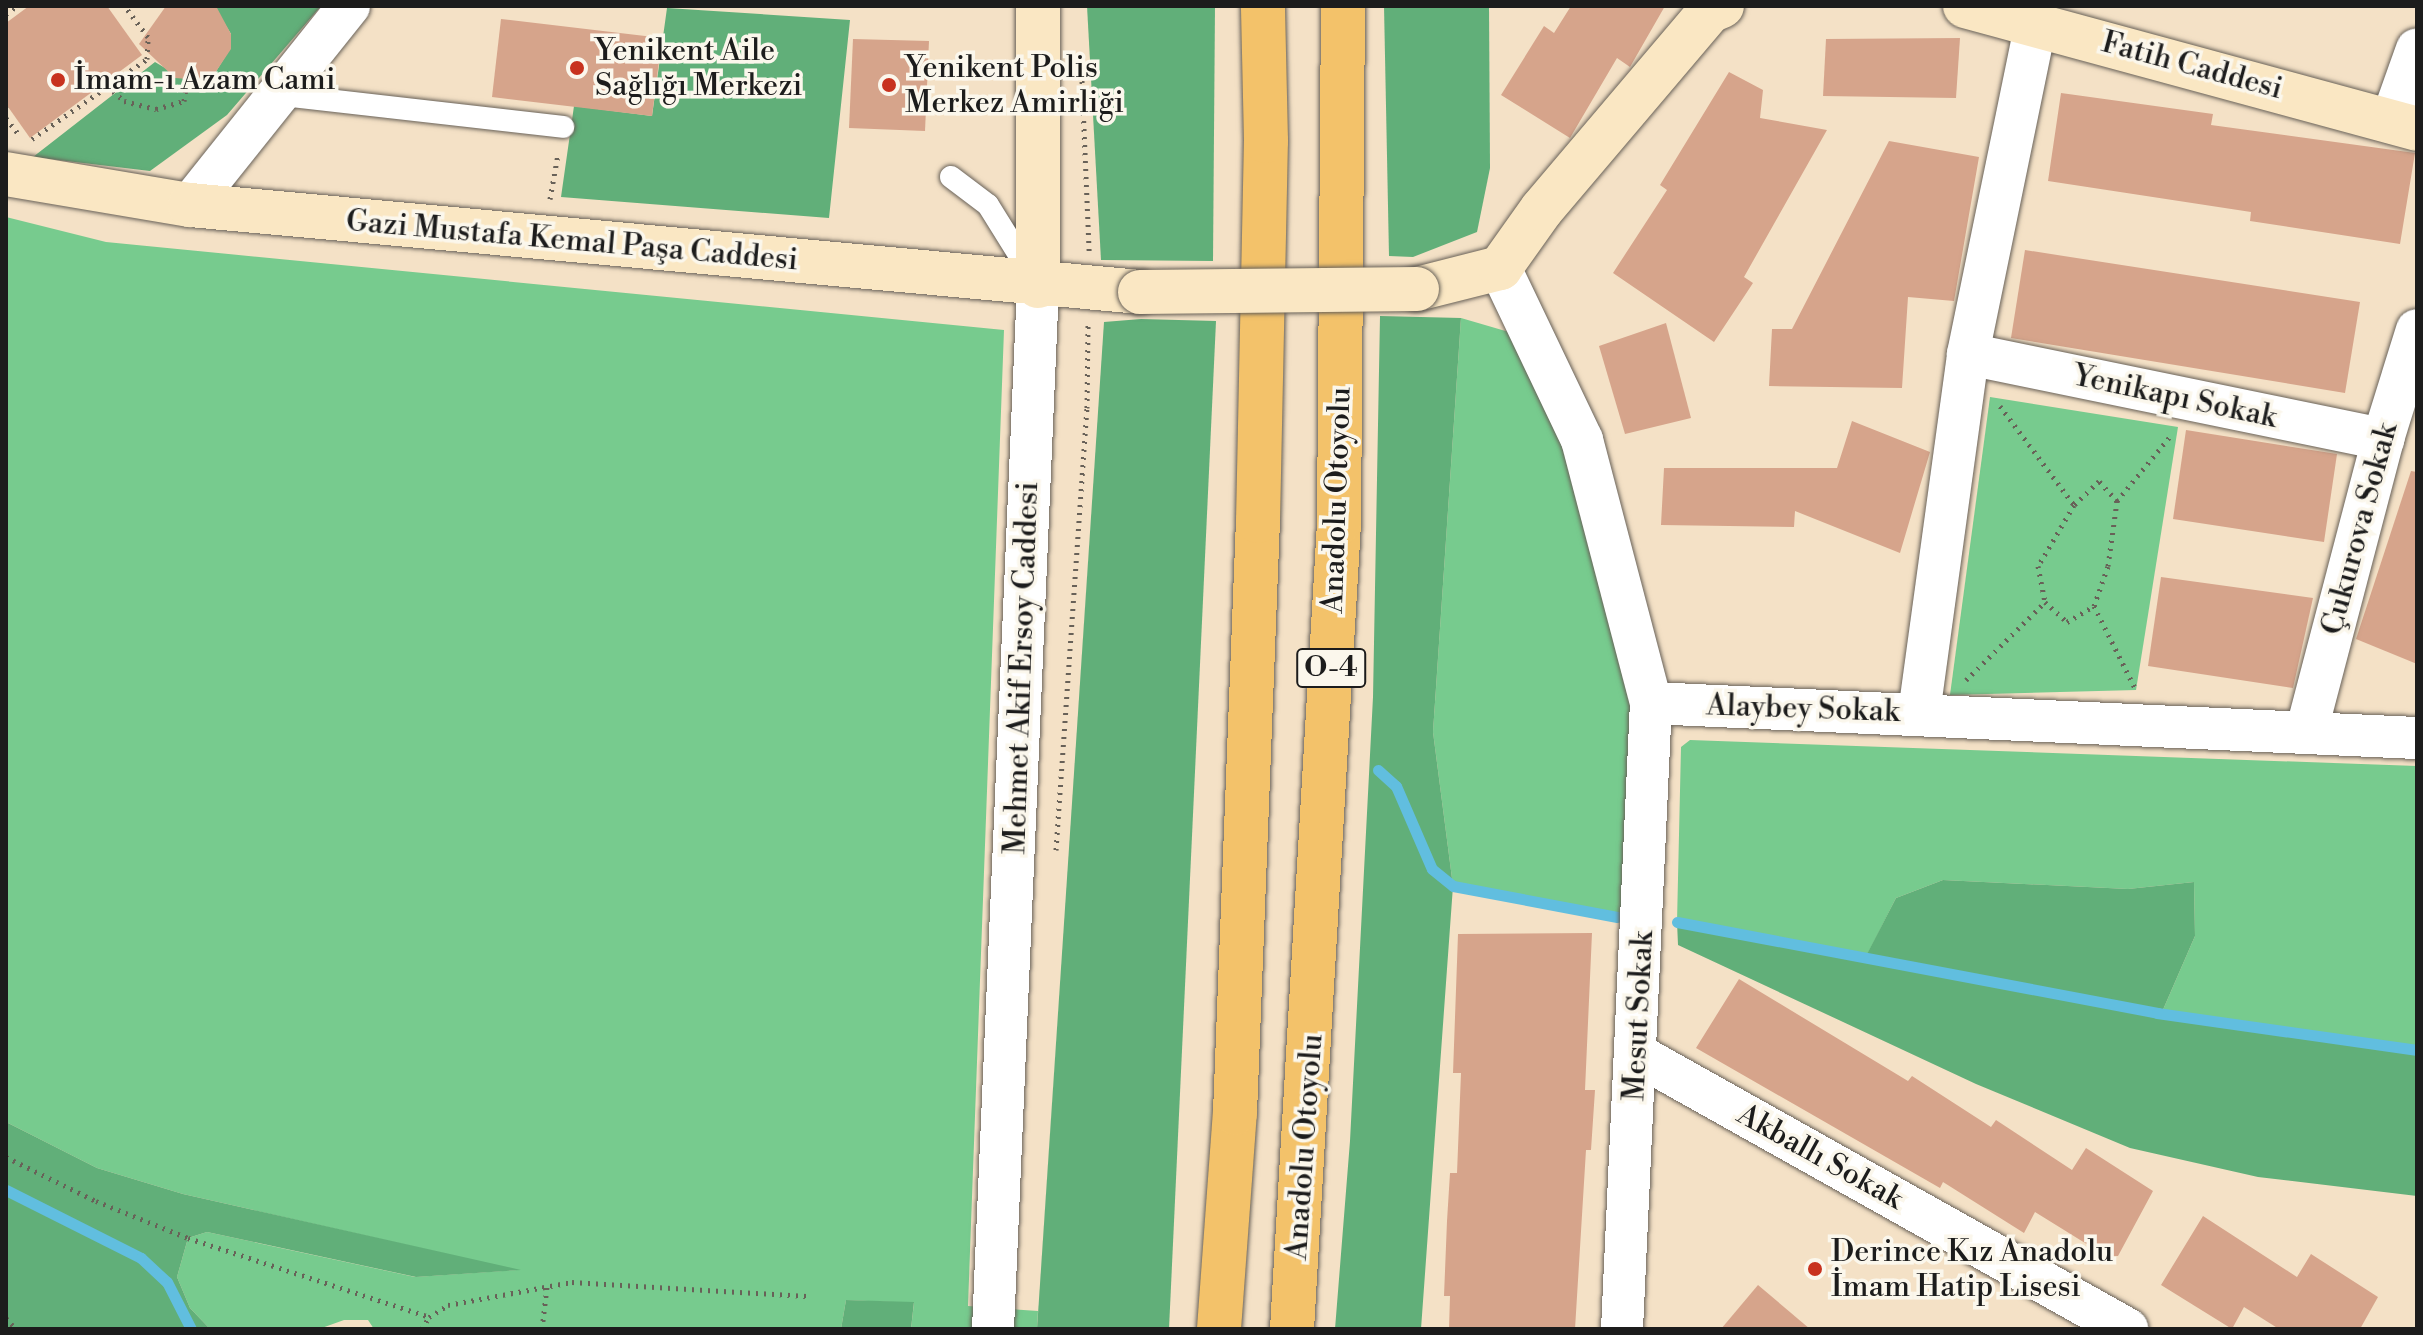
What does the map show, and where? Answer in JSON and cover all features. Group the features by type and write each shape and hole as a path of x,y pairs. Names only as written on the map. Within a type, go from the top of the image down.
{"highway":[{"name":"O-4","path":"1219,1329 1235,1113 1258,521 1266,141 1263,6"},
{"name":"Anadolu Otoyolu","path":"1292,1329 1339,523 1343,6"}],"street":[{"path":"190,205 283,95 349,6"},
{"name":"Mehmet Akif Ersoy Caddesi","path":"993,1329 1038,286 1038,6"},
{"name":"Fatih Caddesi","path":"1965,6 2404,125"},
{"path":"1651,703 1582,440 1500,268 1542,209 1714,8"},
{"path":"1925,714 1967,358 2036,23"},
{"path":"2404,125 2417,49"},
{"name":"Gazi Mustafa Kemal Paşa Caddesi","path":"6,174 190,205 1038,286 1140,292 1417,289 1500,268"},
{"name":"Çukurova Sokak","path":"2307,729 2383,439 2417,330"},
{"name":"Yenikapı Sokak","path":"1967,358 2383,439"},
{"name":"Alaybey Sokak","path":"1651,703 2307,729 2417,738"},
{"name":"Mesut Sokak","path":"1622,1329 1638,1055 1651,703"},
{"name":"Akballı Sokak","path":"1638,1055 2127,1329"}],"lane":[{"path":"283,95 563,127"},
{"path":"951,177 988,205 1038,286"}],"path":[{"path":"6,14 17,6"},
{"path":"6,118 26,144 147,59 148,37 125,6"},
{"path":"1055,852 1087,408 1088,287 1081,51"},
{"path":"107,86 124,101 156,109 184,101 187,81"},
{"path":"544,238 563,127"},
{"path":"1967,358 2074,505"},
{"path":"2117,501 2099,481 2074,505 2038,566 2045,602 2067,622 2094,606 2108,566 2117,501 2178,427"},
{"path":"1925,714 2045,602"},
{"path":"2094,606 2136,690"},
{"path":"6,1157 96,1201 188,1238 429,1317"},
{"path":"422,1329 429,1317 448,1305 600,1281 811,1296"},
{"path":"542,1329 547,1287"},
{"path":"6,1318 16,1329"}],"green space":[{"path":"214,6 321,6 227,115 150,171 33,157 155,62 187,81 215,73 230,49 231,34"},
{"path":"1087,6 1215,6 1213,261 1101,260"},
{"path":"1384,6 1489,6 1490,168 1477,232 1413,257 1389,256"},
{"path":"667,8 850,20 829,218 561,197 574,106 652,116"},
{"path":"6,217 106,242 1004,330 968,1306 1038,1311 1037,1329 911,1329 914,1303 846,1300 841,1329 374,1329 368,1320 344,1320 319,1329 210,1329 190,1308 177,1277 188,1238 207,1232 415,1277 517,1270 183,1194 97,1168 6,1122"},
{"path":"1380,316 1461,318 1433,732 1453,886 1421,1329 1335,1329 1350,1141 1373,697"},
{"path":"1461,318 1533,339 1651,703 1643,919 1453,886 1433,732"},
{"path":"1141,319 1216,321 1169,1329 1037,1329 1104,322"},
{"path":"1990,397 2178,427 2136,690 1950,695"},
{"path":"1690,740 2417,766 2417,1050 2162,1012 2195,936 2194,882 2128,889 1943,880 1896,898 1866,957 1677,922 1681,747"},
{"path":"1943,880 2128,889 2194,882 2195,936 2162,1012 2417,1050 2417,1196 2258,1177 2130,1148 1976,1084 1678,945 1677,922 1866,956 1896,898"},
{"path":"6,1122 97,1168 183,1194 521,1270 416,1277 207,1232 188,1238 177,1277 190,1308 210,1329 6,1329"},
{"path":"846,1300 914,1302 911,1329 841,1329"}],"building":[{"name":"İmam-ı Azam Cami","path":"29,6 107,6 142,55 30,138 6,104 6,23"},
{"path":"166,6 216,6 231,34 231,49 215,73 202,80 175,78 139,44"},
{"path":"1571,6 1665,6 1630,67 1617,58 1570,138 1501,95 1544,26 1554,33"},
{"name":"Yenikent Aile Sağlığı Merkezi","path":"501,19 662,38 652,116 492,97"},
{"path":"1960,38 1956,98 1823,96 1826,39"},
{"name":"Yenikent Polis Merkez Amirliği","path":"853,39 929,41 925,131 849,128"},
{"path":"1729,72 1763,90 1760,118 1827,130 1744,277 1753,283 1714,342 1613,273 1667,190 1660,185"},
{"path":"2061,93 2213,114 2211,125 2415,153 2400,244 2250,221 2251,212 2048,181"},
{"path":"1889,141 1979,157 1954,301 1908,297 1902,388 1769,386 1772,329 1792,329"},
{"path":"2025,250 2360,302 2345,393 2011,338"},
{"path":"1666,323 1691,418 1625,434 1599,346"},
{"path":"1852,421 1930,452 1900,553 1795,511 1794,527 1661,525 1664,468 1837,468"},
{"path":"2186,430 2337,454 2324,542 2173,519"},
{"path":"2411,471 2417,472 2417,664 2356,639"},
{"path":"2161,577 2313,598 2293,688 2148,666"},
{"path":"1592,933 1585,1090 1595,1090 1591,1150 1586,1150 1575,1329 1449,1329 1450,1296 1444,1296 1447,1221 1450,1173 1457,1173 1461,1073 1453,1073 1458,934"},
{"path":"1739,979 1908,1081 1912,1076 1991,1127 1996,1120 2072,1170 2086,1148 2153,1191 2118,1256 2106,1256 2035,1212 2024,1233 1943,1182 1940,1188 1696,1048"},
{"path":"2203,1216 2297,1277 2311,1254 2378,1297 2360,1329 2279,1329 2244,1307 2232,1329 2161,1285"},
{"path":"1758,1285 1810,1329 1721,1329"}],"waterway":[{"path":"1378,770 1396,786 1432,869 1453,886 1617,917"},
{"path":"1677,922 2157,1013 2417,1050"},
{"path":"6,1190 141,1258 167,1282 191,1329"}],"place":[{"name":"Yenikent Aile Sağlığı Merkezi","path":"577,68"},
{"name":"İmam-ı Azam Cami","path":"58,80"},
{"name":"Yenikent Polis Merkez Amirliği","path":"889,85"},
{"name":"Derince Kız Anadolu İmam Hatip Lisesi","path":"1815,1269"}]}
